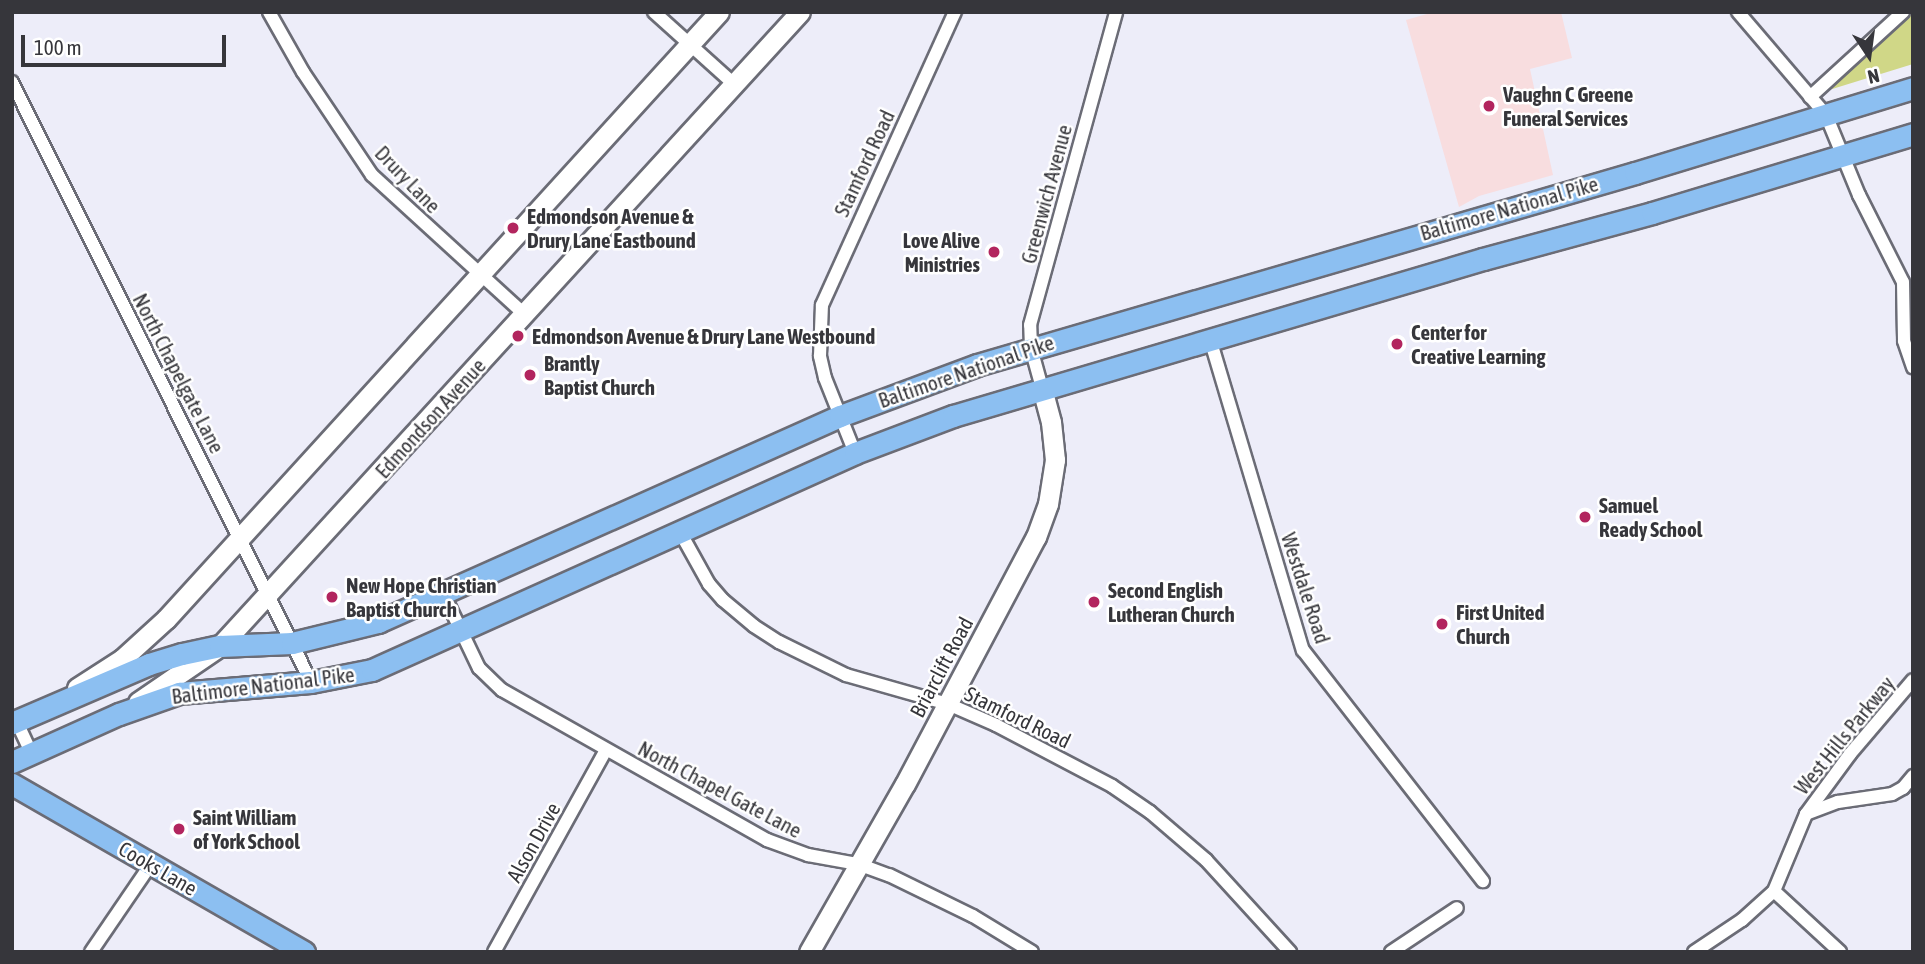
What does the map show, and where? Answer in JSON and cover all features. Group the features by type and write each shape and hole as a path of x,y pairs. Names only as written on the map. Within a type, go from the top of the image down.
{"main road":[{"path":"14,719 44,709 122,659 142,642 481,275 719,12"},
{"name":"Edmondson Avenue","path":"22,757 119,714 172,681 220,646 800,12"},
{"name":"Baltimore National Pike","path":"44,709 149,664 220,646 292,643 358,629 839,416 941,377 1031,348 1913,88"},
{"name":"Baltimore National Pike","path":"119,714 179,693 310,682 372,670 855,453 941,420 1042,388 1913,134"},
{"name":"Briarclift Road","path":"809,952 1036,537 1048,504 1055,460 1051,422 1042,388"},
{"name":"Cooks Lane","path":"12,784 304,952"}],"street":[{"name":"Drury Lane","path":"269,12 303,72 372,175 524,314"},
{"path":"654,12 735,85"},
{"name":"Stamford Road","path":"855,453 839,416 820,356 822,305 955,12"},
{"name":"Greenwich Avenue","path":"1042,388 1031,348 1030,325 1116,12"},
{"path":"1738,12 1826,115 1859,195 1908,283 1904,341 1913,367"},
{"path":"1810,97 1903,12"},
{"name":"North Chapelgate Lane","path":"12,82 310,682"},
{"name":"Westdale Road","path":"1210,339 1303,650 1483,881"},
{"name":"Stamford Road","path":"680,532 696,566 723,600 779,642 846,675 947,704 1041,747 1112,786 1150,813 1206,860 1290,952"},
{"name":"North Chapel Gate Lane","path":"443,593 472,656 488,680 766,840 808,855 858,864 929,892 1032,952"},
{"name":"West Hills Parkway","path":"1693,952 1742,920 1774,891 1806,814 1850,754 1913,680"},
{"path":"14,719 22,757"},
{"name":"Alson Drive","path":"494,952 606,750"},
{"name":"West Hills Parkway","path":"1806,814 1838,802 1892,794 1903,788 1913,776"},
{"path":"92,952 151,864"},
{"path":"1774,891 1840,952"},
{"path":"1391,952 1457,908"}],"shaded area":[{"path":"1434,12 1561,12 1572,58 1530,69 1553,175 1479,196 1459,207 1406,20"}],"green space":[{"path":"1911,12 1913,64 1829,90 1828,86"}],"place":[{"name":"Vaughn C Greene Funeral Services","path":"1489,106"},
{"name":"Edmondson Avenue & Drury Lane Eastbound","path":"513,228"},
{"name":"Love Alive Ministries","path":"994,252"},
{"name":"Edmondson Avenue & Drury Lane Westbound","path":"518,336"},
{"name":"Center for Creative Learning","path":"1397,344"},
{"name":"Brantly Baptist Church","path":"530,375"},
{"name":"Samuel Ready School","path":"1585,517"},
{"name":"New Hope Christian Baptist Church","path":"332,597"},
{"name":"Second English Lutheran Church","path":"1094,602"},
{"name":"First United Church","path":"1442,624"},
{"name":"Saint William of York School","path":"179,829"}]}
